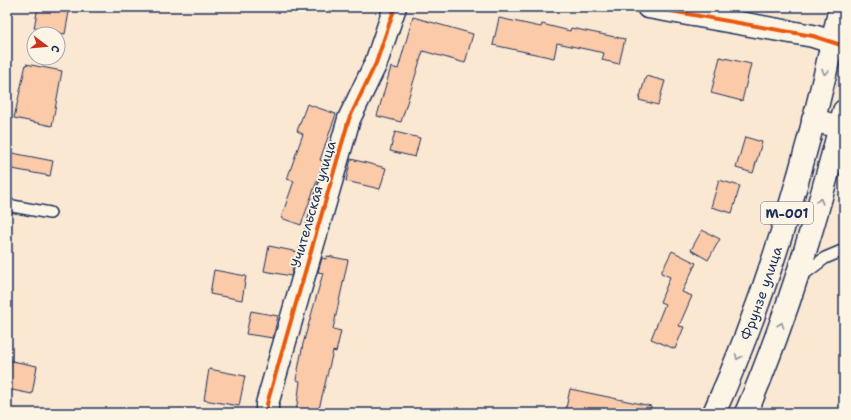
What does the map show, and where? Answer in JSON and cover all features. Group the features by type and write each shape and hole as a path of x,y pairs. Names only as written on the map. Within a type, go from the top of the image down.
{"main road":[{"name":"Учительская улица","path":"267,413 267,404 349,119 376,63 395,7"},
{"path":"648,7 813,36 838,44"},
{"name":"Фрунзе улица","path":"714,413 740,355 768,276 813,120 838,44 840,7"},
{"path":"813,120 843,122"},
{"name":"Фрунзе улица","path":"746,413 768,363 796,280 843,122"}],"lane":[{"path":"7,205 50,214"},
{"path":"796,280 825,258 844,250"}],"building":[{"path":"38,7 69,12 66,28 66,26 34,26"},
{"path":"413,17 473,34 465,63 423,51 401,122 377,116 391,67 398,69"},
{"path":"499,18 541,27 542,24 570,31 571,28 625,39 619,64 602,60 604,53 557,43 554,58 493,45"},
{"path":"720,57 751,64 742,101 711,93"},
{"path":"26,64 26,66 36,66 62,71 52,126 14,118"},
{"path":"646,76 665,81 658,105 639,100"},
{"path":"307,104 336,114 320,160 324,161 301,225 281,218 294,181 287,179 303,134 297,131"},
{"path":"395,132 420,138 415,157 390,151"},
{"path":"745,137 762,142 753,173 736,168"},
{"path":"7,152 53,161 50,176 7,168"},
{"path":"351,159 386,168 380,189 346,181"},
{"path":"719,180 740,186 732,213 711,207"},
{"path":"702,230 720,239 708,260 691,250"},
{"path":"269,246 298,252 291,276 264,271"},
{"path":"672,251 696,263 682,292 692,296 679,326 684,327 675,349 651,339 665,304 660,302 670,277 661,273"},
{"path":"327,256 348,260 333,329 341,331 336,352 333,351 318,413 296,413 300,381 296,380 303,344 323,273 318,272 322,258 326,259"},
{"path":"214,270 246,276 242,300 210,294"},
{"path":"251,311 278,316 273,338 246,334"},
{"path":"7,360 37,366 32,394 7,389"},
{"path":"209,369 245,376 239,406 204,400"},
{"path":"570,389 651,406 650,413 565,413"}],"cycle path":[{"path":"267,413 267,404 349,119 376,63 395,7"},
{"path":"648,7 813,36 844,46"}]}
